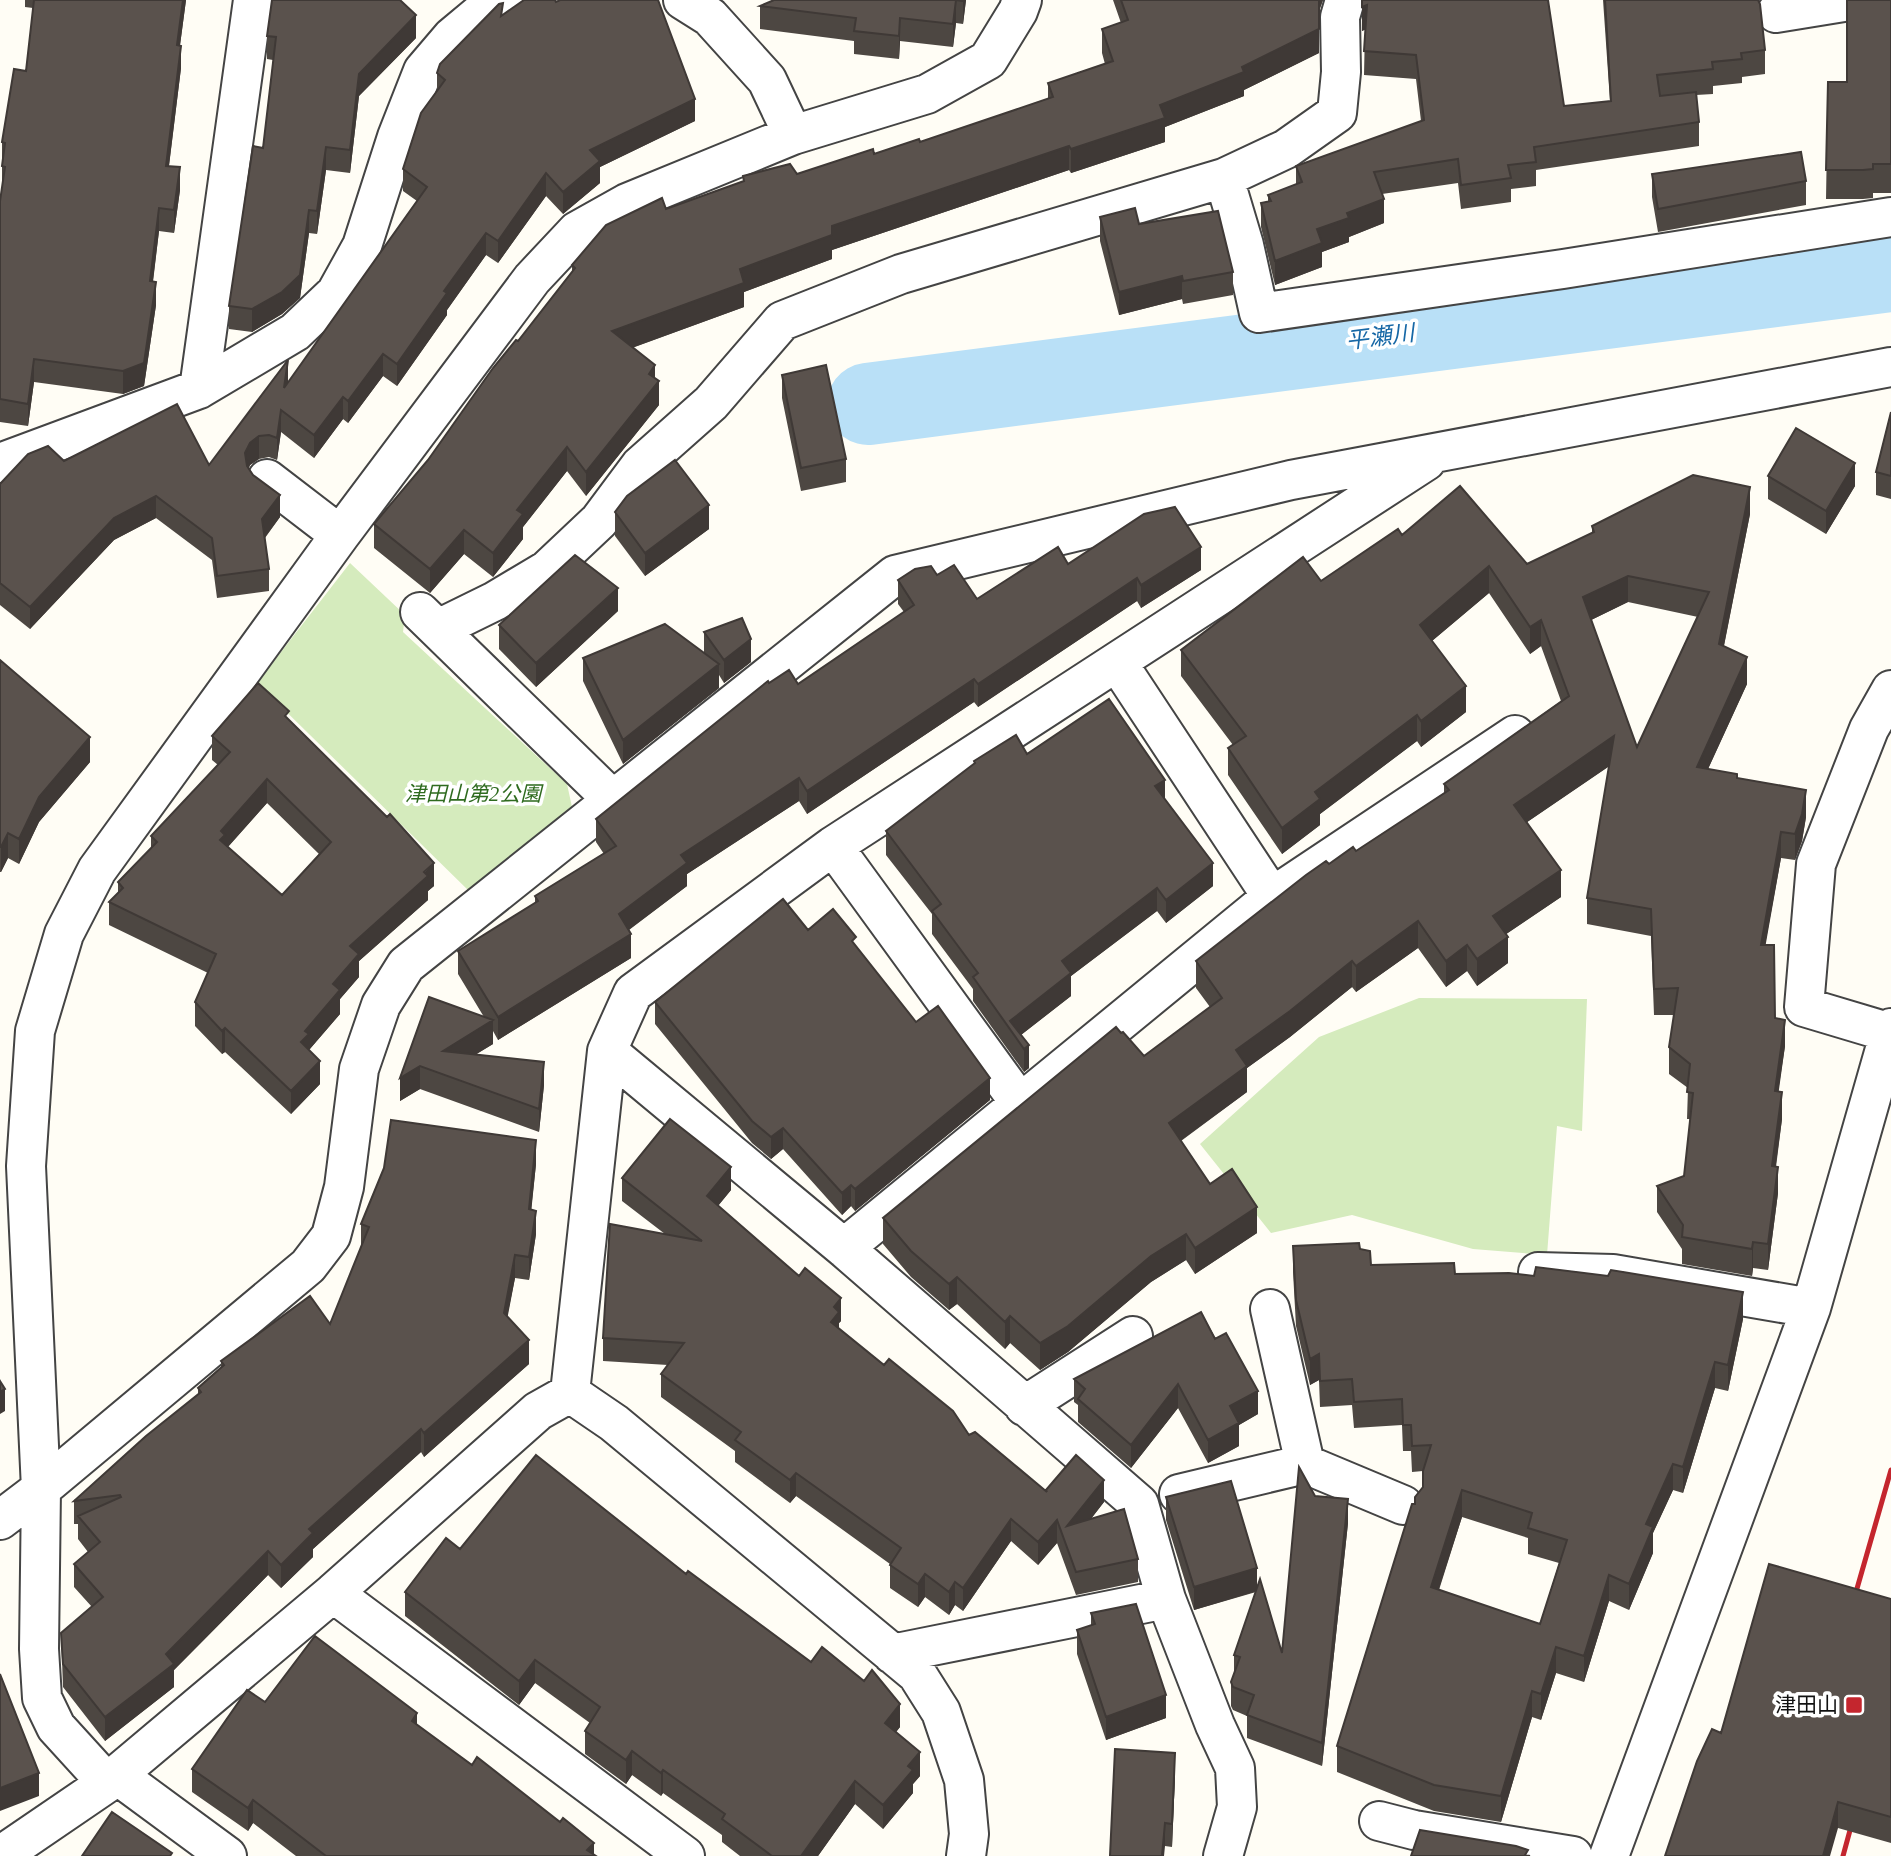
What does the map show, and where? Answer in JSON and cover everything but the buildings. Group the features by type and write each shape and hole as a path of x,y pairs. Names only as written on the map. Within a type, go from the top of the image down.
{"street":[{"path":"199,389 253,0"},
{"path":"0,463 199,389 295,332 336,293 362,246 397,137 423,71 452,37 488,7 506,0"},
{"path":"683,0 710,17 767,80 793,135"},
{"path":"227,1856 112,1779 56,1727 42,1698 39,1649 41,1489 13,1176 35,1031 64,934 97,870 340,535 532,279 577,231 627,202 793,135 928,94 988,60 1022,0"},
{"path":"612,799 428,620 495,601 547,570 599,521 640,466 711,402 782,321 901,274 1224,178 1286,149 1337,113 1341,72 1340,17 1345,0"},
{"path":"1776,13 1856,0"},
{"path":"1224,178 1244,245 1259,313 1563,269 1891,217"},
{"path":"0,1520 41,1489 308,1266 331,1236 344,1187 359,1069 381,1005 406,965 895,575 1291,480 1891,368"},
{"path":"570,1393 607,1051 633,993 833,846 1443,451"},
{"path":"267,480 340,535"},
{"path":"1117,662 1272,897"},
{"path":"1609,1856 1811,1308 1891,1031 1804,1007 1816,864 1869,729 1891,690"},
{"path":"844,1248 1272,897 1515,735"},
{"path":"833,846 1020,1103"},
{"path":"607,1051 844,1248 1139,1504 1166,1599 1215,1726 1248,1775 1223,1856"},
{"path":"1538,1272 1613,1275 1811,1308"},
{"path":"1270,1309 1305,1464"},
{"path":"1024,1406 1133,1336"},
{"path":"0,1856 112,1779 333,1593 538,1411 570,1393"},
{"path":"570,1393 614,1423 917,1674 941,1712 964,1780 969,1834 966,1856"},
{"path":"1139,1504 1305,1464 1403,1504"},
{"path":"333,1593 685,1856"},
{"path":"892,1654 1166,1599"},
{"path":"1379,1821 1415,1830 1573,1856"}],"green space":[{"name":"津田山第2公園","path":"350,563 405,615 403,632 567,784 572,807 470,892 257,683"},
{"path":"1419,998 1587,999 1582,1131 1557,1126 1547,1255 1473,1249 1352,1215 1271,1233 1200,1144 1319,1037"}],"waterway":[{"name":"平瀬川","path":"868,404 1891,271"}],"railway":[{"path":"1852,1606 1891,1470"},
{"path":"1843,1856 1855,1812"}],"place":[{"name":"津田山","path":"1854,1705"}]}
